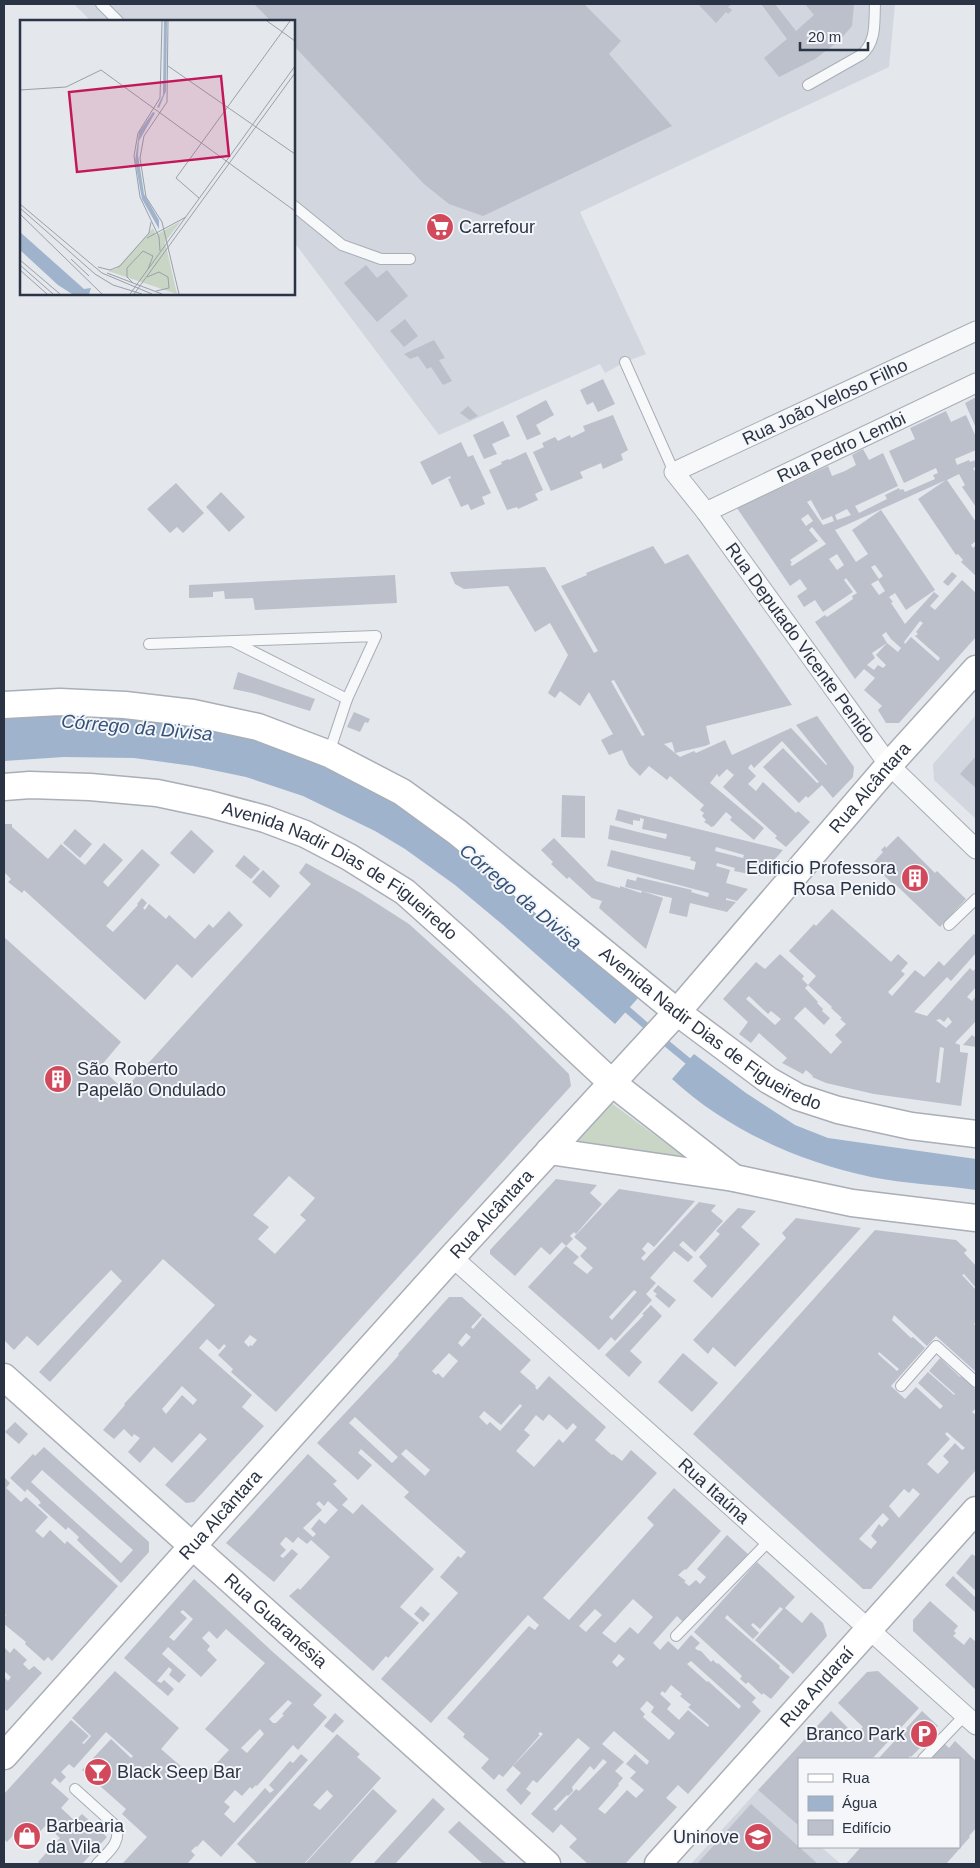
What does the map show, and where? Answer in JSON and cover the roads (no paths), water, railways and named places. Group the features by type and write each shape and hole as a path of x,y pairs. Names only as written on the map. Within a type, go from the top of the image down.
{"street":[{"name":"Rua João Veloso Filho","path":"674,472 976,331"},
{"name":"Rua Pedro Lembi","path":"706,512 976,383"},
{"name":"Rua Deputado Vicente Penido","path":"674,472 706,512 890,765 976,849"},
{"name":"Rua Alcântara","path":"4,1756 452,1257 670,1019 890,765 976,669"},
{"name":"Avenida Nadir Dias de Figueiredo","path":"4,705 60,702 125,705 192,713 258,728 329,754 402,792 457,832 670,1019 768,1080 798,1097 838,1110 911,1126 976,1134"},
{"name":"Avenida Nadir Dias de Figueiredo","path":"4,787 30,785 90,786 157,793 256,816 305,834 349,857 404,892 462,943 611,1082 734,1178"},
{"name":"Avenida Nadir Dias de Figueiredo","path":"549,1151 734,1178 852,1203 976,1218"},
{"name":"Rua Itaúna","path":"452,1257 971,1720"},
{"name":"Rua Guaranésia","path":"4,1377 546,1864"},
{"name":"Rua Andaraí","path":"658,1864 976,1510"}],"lane":[{"path":"101,4 117,20"},
{"path":"808,85 867,50 874,36 875,4"},
{"path":"295,207 342,245 381,259 410,259"},
{"path":"625,362 674,472"},
{"path":"149,644 376,636 347,699 329,754"},
{"path":"233,642 347,699"},
{"path":"949,925 976,899"},
{"path":"901,1386 936,1346 976,1382"},
{"path":"676,1636 770,1540"},
{"path":"924,1758 971,1720"},
{"path":"75,1789 116,1826 118,1830 116,1844 97,1864"}],"water":[{"path":"66,711 227,729 362,779 493,868 638,998 615,1024 455,885 405,849 375,831 303,796 246,777 193,766 134,758 64,757 4,761 4,715"},
{"path":"694,1054 746,1093 795,1125 828,1138 976,1159 976,1190 897,1181 844,1171 791,1153 765,1141 716,1113 672,1079"}],"waterway":[{"name":"Córrego da Divisa","path":"622,1005 652,1031"},
{"name":"Córrego da Divisa","path":"660,1038 694,1066"}],"place":[{"name":"Carrefour","path":"440,227"},
{"name":"Edificio Professora Rosa Penido","path":"915,878"},
{"name":"São Roberto Papelão Ondulado","path":"58,1079"},
{"name":"Branco Park","path":"924,1734"},
{"name":"Black Seep Bar","path":"98,1772"},
{"name":"Barbearia da Vila","path":"27,1836"},
{"name":"Uninove","path":"758,1837"}]}
